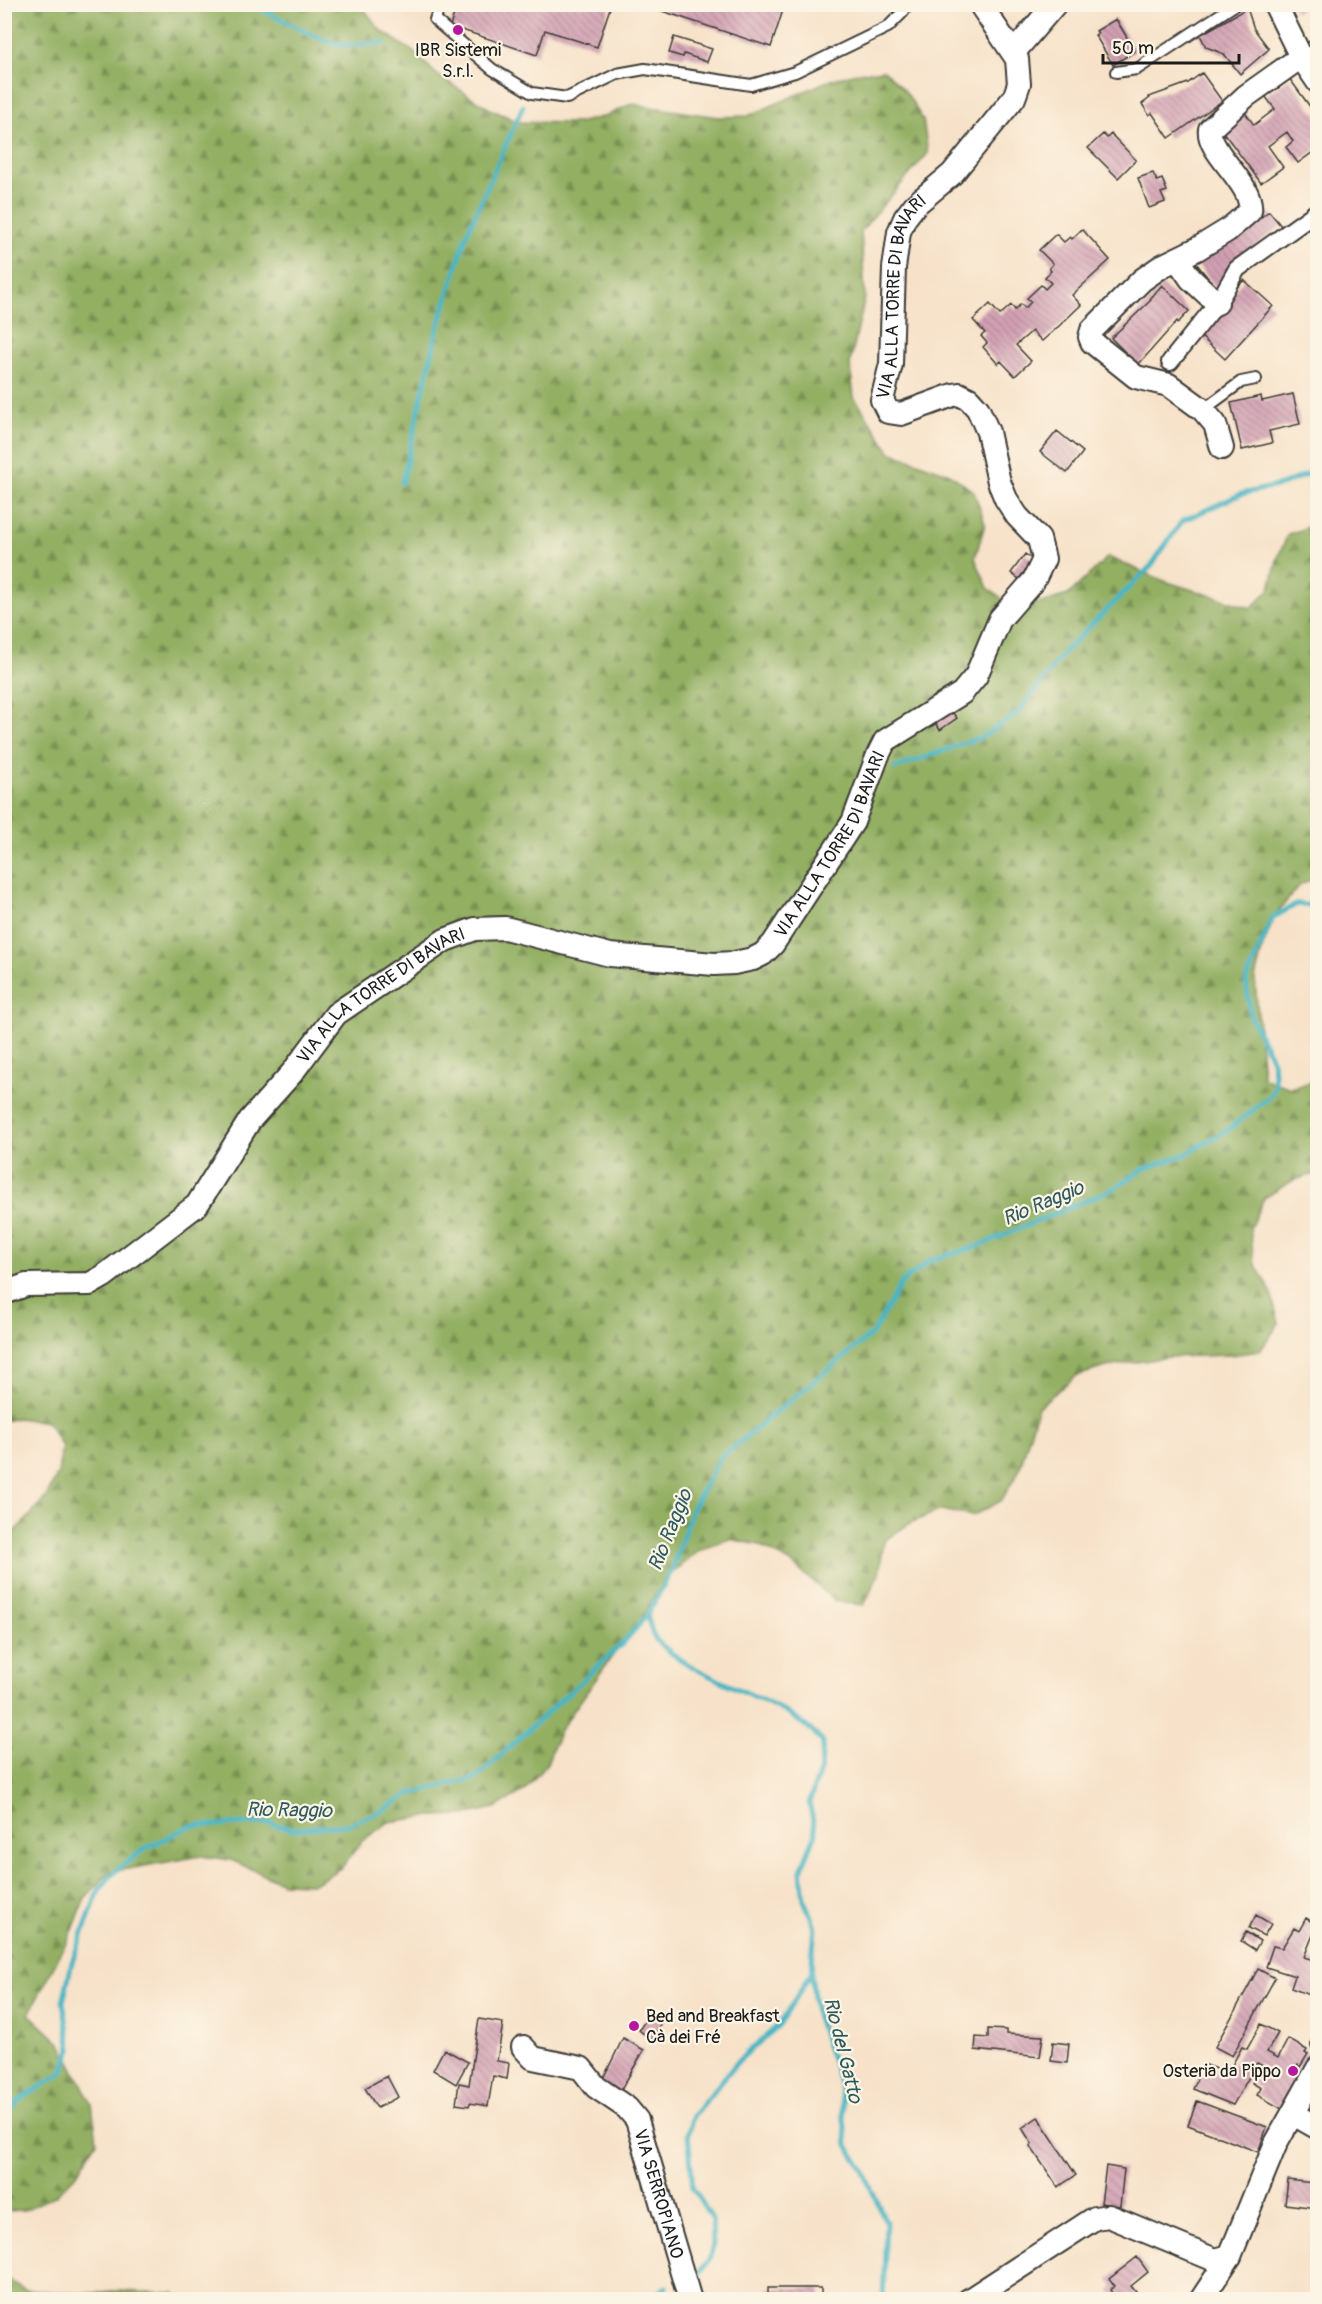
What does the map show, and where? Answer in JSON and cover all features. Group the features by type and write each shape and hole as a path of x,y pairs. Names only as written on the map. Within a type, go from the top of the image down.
{"street":[{"name":"VIA ALLA TORRE DI BAVARI","path":"4,1293 26,1285 90,1284 105,1276 184,1216 197,1205 249,1120 292,1073 336,1014 445,940 475,929 505,928 609,955 714,964 734,963 753,959 763,954 772,944 853,822 885,741 962,693 976,676 1000,619 1034,580 1044,559 1042,545 1017,516 1006,499 999,482 988,432 973,403 959,394 895,414 888,412 882,400 891,364 894,268 899,232 904,218 915,205 952,174 1014,98 1019,84 1019,70 1014,52 980,4"},
{"path":"1014,52 1055,4"},
{"path":"1275,4 1301,57 1317,82"},
{"path":"1222,448 1215,424 1203,410 1169,385 1136,377 1092,342 1090,337 1092,330 1142,280 1162,266 1197,249 1246,216 1251,205 1244,189 1210,136 1210,129 1246,96 1301,57"},
{"path":"1170,362 1217,303 1236,269 1317,211"},
{"path":"1177,259 1191,279 1217,303"},
{"name":"VIA SERROPIANO","path":"523,2047 533,2058 581,2068 596,2087 627,2108 637,2120 690,2300"},
{"path":"1201,2300 1230,2256 1276,2143 1317,2068"},
{"path":"1293,2114 1317,2128"},
{"path":"969,2300 1095,2218 1108,2216 1215,2260 1230,2256"}],"lane":[{"path":"440,4 435,20 492,69 532,93 567,98 617,74 645,69 750,86 795,72 888,27 908,4"},
{"path":"1116,72 1137,69 1236,4"},
{"path":"1203,410 1241,382 1256,379"}],"green space":[{"path":"5,5 361,5 380,30 415,53 437,75 490,109 519,122 577,123 606,116 631,104 718,117 748,116 828,81 856,73 884,70 906,92 923,120 928,153 861,231 865,297 850,364 854,397 890,452 950,474 974,492 985,524 975,558 988,588 1012,606 1041,603 1068,595 1108,557 1164,581 1251,608 1270,589 1277,560 1288,534 1317,524 1317,877 1300,885 1276,914 1263,946 1255,978 1263,1078 1291,1088 1317,1080 1317,1173 1292,1181 1264,1198 1250,1228 1254,1262 1270,1290 1279,1323 1260,1351 1230,1355 1168,1357 1106,1367 1076,1376 1038,1407 1019,1471 1001,1501 972,1516 941,1510 910,1523 884,1541 879,1574 864,1605 835,1601 790,1562 760,1545 729,1539 698,1551 673,1572 653,1598 637,1626 613,1655 560,1730 547,1763 525,1790 495,1808 464,1815 431,1816 389,1822 362,1841 342,1867 314,1884 283,1883 231,1860 201,1856 110,1872 85,1898 73,1930 29,2014 61,2044 92,2104 97,2141 79,2171 55,2196 24,2210 5,2211 5,1540 46,1497 58,1473 62,1446 47,1422 17,1418 4,1421"},
{"path":"4,2277 25,2290 83,2294 112,2291 174,2293 181,2299 5,2299"}],"building":[{"path":"658,4 785,4 771,47 656,9"},
{"path":"1292,4 1311,4 1295,12"},
{"path":"457,5 611,5 597,47 545,30 537,55 450,26"},
{"path":"1247,8 1254,29 1269,49 1240,74 1224,54 1206,47 1200,35"},
{"path":"1116,19 1135,51 1113,65 1095,35 1098,33 1096,31"},
{"path":"1317,36 1317,65 1304,45"},
{"path":"674,37 712,49 707,62 684,54 683,57 669,53"},
{"path":"1202,73 1222,101 1169,138 1152,113 1149,115 1142,104 1149,97 1188,83"},
{"path":"1289,78 1317,114 1317,137 1315,139 1317,149 1298,163 1286,147 1293,141 1287,132 1268,146 1283,167 1261,183 1220,128 1244,111 1254,125 1275,109 1265,96"},
{"path":"1103,134 1107,138 1111,134 1136,160 1118,178 1088,148"},
{"path":"1153,173 1157,181 1162,179 1167,191 1161,193 1165,202 1149,208 1138,178"},
{"path":"1269,211 1281,226 1226,269 1229,273 1220,289 1216,288 1196,263 1226,239 1229,242"},
{"path":"1082,229 1110,260 1072,295 1081,305 1058,327 1042,341 1032,331 1016,345 1031,361 1015,376 1001,361 998,364 983,347 987,343 981,336 985,333 973,320 990,304 1000,315 1011,305 1015,310 1021,304 1025,308 1031,302 1027,298 1041,285 1045,289 1051,283 1045,277 1051,271 1049,268 1053,264 1039,250 1056,234 1064,242 1070,237 1072,239"},
{"path":"1244,280 1273,306 1225,359 1196,332"},
{"path":"1162,285 1189,311 1178,323 1177,321 1138,365 1111,338 1151,300"},
{"path":"1293,394 1300,424 1269,431 1272,443 1242,450 1231,403 1261,396 1262,401"},
{"path":"1057,431 1083,452 1067,473 1040,452"},
{"path":"1025,554 1033,560 1019,579 1011,573"},
{"path":"948,707 957,718 940,730 932,719"},
{"path":"1256,1915 1271,1924 1264,1936 1249,1928"},
{"path":"1306,1918 1317,1925 1304,1957 1317,1961 1317,1998 1291,1988 1295,1976 1266,1967 1273,1946 1282,1948 1294,1928 1299,1931"},
{"path":"1246,1932 1260,1941 1255,1950 1241,1941"},
{"path":"1258,1969 1275,1978 1232,2056 1215,2047"},
{"path":"652,2010 663,2018 652,2040 639,2030"},
{"path":"479,2019 503,2023 497,2061 509,2063 507,2079 493,2076 488,2106 470,2103 469,2106 456,2104 459,2083 469,2085"},
{"path":"1261,2024 1278,2033 1267,2052 1278,2058 1288,2039 1307,2050 1305,2053 1308,2054 1300,2067 1298,2065 1294,2071 1304,2076 1284,2110 1257,2095 1261,2088 1252,2083 1263,2066 1257,2063 1233,2105 1193,2089 1203,2064 1220,2070 1223,2063 1231,2067 1242,2047 1247,2049"},
{"path":"988,2029 1006,2030 1006,2034 1043,2036 1040,2057 975,2050 976,2037 988,2038"},
{"path":"623,2038 644,2050 618,2095 600,2085"},
{"path":"1053,2042 1069,2044 1067,2063 1051,2061"},
{"path":"444,2049 468,2062 456,2084 433,2070"},
{"path":"387,2076 398,2097 377,2108 365,2088"},
{"path":"1197,2101 1267,2127 1258,2152 1188,2125"},
{"path":"1038,2117 1076,2175 1058,2187 1030,2146 1032,2144 1022,2128"},
{"path":"1106,2166 1124,2169 1120,2206 1101,2203"},
{"path":"1317,2170 1317,2208 1285,2204 1288,2180 1313,2183"},
{"path":"1137,2257 1148,2272 1131,2286 1140,2297 1137,2300 1117,2300 1110,2290 1114,2286 1109,2279"},
{"path":"768,2288 821,2288 821,2300 768,2300"}],"waterway":[{"path":"248,4 314,36 338,44 384,43"},
{"path":"402,483 437,331 467,233 523,106"},
{"path":"895,768 984,736 1018,713 1064,652 1151,566 1182,521 1241,494 1281,485 1318,470"},
{"name":"Rio Raggio","path":"4,2116 20,2100 62,2073 71,2049 63,2002 72,1962 99,1890 114,1872 143,1850 190,1826 269,1823 292,1829 347,1825 382,1811 409,1794 476,1778 623,1643 647,1615 672,1570 693,1507 720,1458 873,1333 902,1282 931,1260 976,1247 1113,1189 1144,1169 1184,1155 1229,1129 1269,1097 1275,1087 1273,1061 1251,1018 1246,981 1272,918 1297,904 1318,907"},
{"name":"Rio del Gatto","path":"647,1615 654,1637 671,1653 700,1671 792,1716 823,1742 821,1768 809,1803 816,1833 801,1870 804,1900 815,1927 811,1973 816,2014 840,2083 847,2145 862,2168 886,2222 883,2300"},
{"path":"695,2279 709,2260 713,2245 712,2219 693,2188 688,2133 693,2116 739,2060 780,2024 811,1973"},
{"path":"647,2300 666,2287"}],"place":[{"name":"IBR Sistemi S.r.l.","path":"458,30"},
{"name":"Bed and Breakfast Cà dei Fré","path":"634,2026"},
{"name":"Osteria da Pippo","path":"1293,2071"}]}
